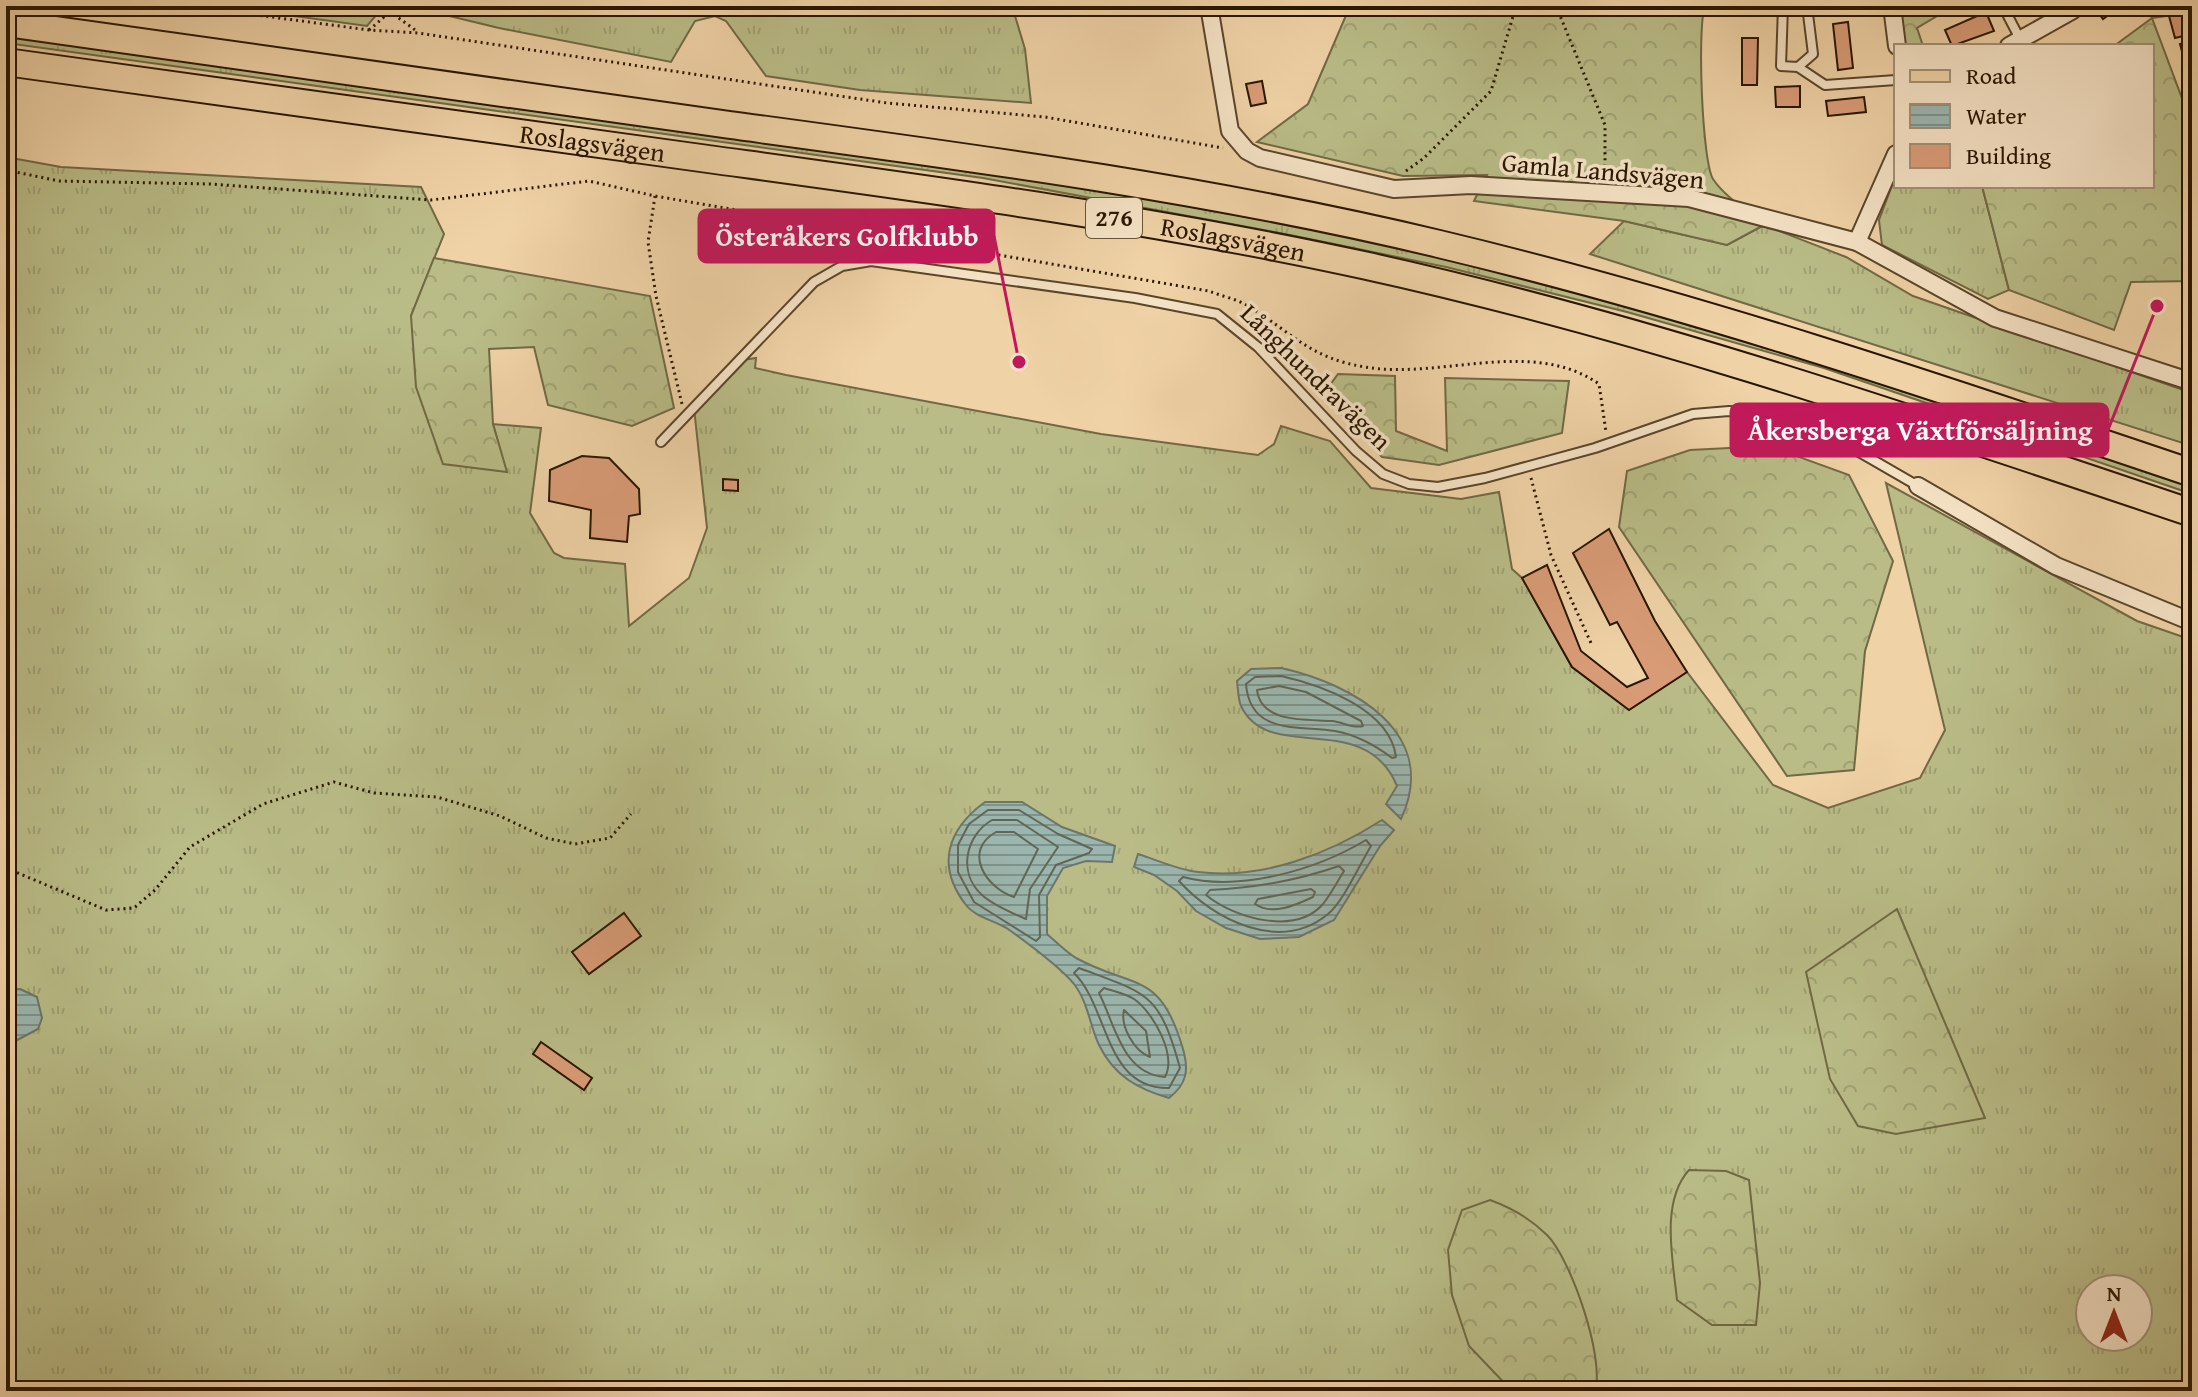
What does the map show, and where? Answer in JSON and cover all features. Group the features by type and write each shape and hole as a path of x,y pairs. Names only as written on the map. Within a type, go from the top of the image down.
{"main road":[{"name":"Roslagsvägen","path":"6,23 902,148 1095,177 1295,214 1450,246 1717,316 2192,473"},
{"name":"Roslagsvägen","path":"6,62 899,185 1289,250 1579,317 1715,356 1836,392 2192,513"}],"street":[{"path":"1209,6 1234,136"},
{"path":"1892,6 1897,44"},
{"path":"2014,42 2075,8"},
{"name":"Gamla Landsvägen","path":"1234,136 1260,158 1394,189 1471,185 1689,198 1857,242 1995,318 2192,382"},
{"path":"1857,242 1894,159"},
{"name":"Långhundravägen","path":"1918,486 2056,566 2192,622"}],"lane":[{"path":"1783,6 1781,66 1798,67 1825,85 1894,80"},
{"path":"1798,67 1813,54 1807,6"},
{"path":"2008,16 2014,42"},
{"name":"Långhundravägen","path":"661,442 814,282 842,266 871,261 1135,298 1217,314 1258,347 1331,426 1383,474 1409,484 1438,487 1528,467 1595,448 1693,414 1729,411 1778,414 1821,430 1918,486"}],"path":[{"path":"189,6 369,30 418,33 887,103 1045,117 1225,148 1234,136"},
{"path":"1394,189 1394,180 1424,158 1491,91 1516,6"},
{"path":"1556,6 1605,125 1606,193"},
{"path":"369,30 389,9 418,33"},
{"path":"655,196 648,242 656,296 685,417"},
{"path":"1528,467 1551,555 1591,643"},
{"path":"6,868 106,910 134,908 155,890 190,847 263,804 334,782 374,793 437,797 500,816 546,838 575,844 610,838 631,814"}],"green space":[{"path":"221,6 384,6 367,26"},
{"path":"408,6 1012,6 1025,49 1031,103 860,90 766,76 726,21 715,16 695,21 671,62 499,28"},
{"path":"1350,6 1705,6 1701,65 1709,167 1713,179 1724,192 1764,225 1727,245 1624,221 1474,201 1487,175 1403,176 1257,142 1308,104"},
{"path":"1900,6 1954,6 1917,28 1922,44 1902,44"},
{"path":"2144,6 2164,6 2167,16 2152,18"},
{"path":"2152,18 2192,125 2192,281 2131,282 2114,330 2009,290 1983,188 2154,188 2154,44 2117,44"},
{"path":"6,34 1019,175 1382,242 1709,325 2192,484 2192,494 1824,368 1627,312 1446,267 983,178 6,43"},
{"path":"6,157 61,167 421,187 444,234 411,316 506,472 493,424 541,428 530,513 554,553 564,558 625,564 629,626 689,578 707,528 694,408 736,361 756,358 755,368 786,375 1101,434 1258,455 1274,444 1281,426 1330,441 1371,488 1461,499 1499,492 1512,569 1522,578 1572,667 1629,709 1687,672 1773,785 1828,808 1920,778 1945,730 1886,483 2137,621 2192,640 2192,1391 6,1391"},
{"path":"1894,180 1894,188 1983,188 2009,290 1988,299 1882,245 1879,220"},
{"path":"1624,221 1727,245 1764,225 1846,257 1913,296 2192,393 2192,446 1590,254"},
{"path":"434,258 650,296 674,408 632,426 548,405 534,347 489,349 493,424 507,472 443,464 416,387 411,316"},
{"path":"1338,374 1395,376 1396,431 1447,451 1445,378 1569,381 1562,433 1439,465 1382,457 1323,395"},
{"path":"1769,446 1849,475 1893,561 1865,651 1854,770 1787,776 1619,527 1627,471 1690,450"},
{"path":"1897,909 1985,1118 1896,1134 1858,1126 1830,1079 1806,972"},
{"path":"1689,1170 1726,1171 1749,1180 1760,1283 1756,1325 1712,1325 1677,1300 1671,1250 1671,1215 1680,1183"},
{"path":"1490,1200 1513,1210 1547,1235 1566,1265 1591,1333 1597,1376 1595,1391 1512,1391 1469,1346 1452,1295 1448,1250 1462,1210"}],"water":[{"path":"1281,668 1336,686 1361,700 1383,717 1400,738 1409,761 1410,788 1401,819 1386,804 1397,786 1382,763 1363,749 1341,742 1273,732 1254,723 1241,706 1237,681 1251,669"},
{"path":"985,802 1022,802 1062,827 1115,846 1112,862 1086,861 1063,868 1047,896 1047,934 1076,958 1143,986 1165,1006 1186,1064 1183,1082 1169,1098 1137,1085 1120,1073 1099,1045 1083,998 1074,984 1008,929 970,909 956,890 951,876 950,849 962,824"},
{"path":"1382,820 1394,830 1380,846 1334,920 1299,937 1260,939 1226,928 1196,911 1177,891 1154,875 1134,867 1138,854 1198,872 1246,872 1270,868 1317,854"},
{"path":"20,989 37,997 42,1018 38,1029 6,1046 6,990"}],"building":[{"path":"2093,6 2116,6 2118,8 2103,19"},
{"path":"1986,12 1994,31 1951,44 1945,30"},
{"path":"2186,12 2191,34 2175,38 2169,16"},
{"path":"1848,22 1853,68 1838,70 1833,24"},
{"path":"1742,38 1758,38 1757,85 1742,85"},
{"path":"2192,41 2192,65 2186,67 2180,44"},
{"path":"1262,81 1266,103 1251,106 1246,84"},
{"path":"1800,86 1800,107 1776,107 1775,87"},
{"path":"1864,97 1866,112 1828,116 1826,101"},
{"path":"582,456 609,458 639,489 640,514 629,516 627,542 590,538 591,510 549,501 550,470"},
{"path":"723,479 738,480 738,491 723,490"},
{"path":"1609,529 1655,621 1687,672 1629,710 1572,667 1522,578 1547,565 1581,651 1627,687 1648,678 1617,622 1610,625 1573,553"},
{"path":"624,913 641,936 589,974 572,952"},
{"path":"541,1042 592,1078 584,1090 533,1054"}],"place":[{"name":"Åkersberga Växtförsäljning","path":"2157,306"},
{"name":"Österåkers Golfklubb","path":"1019,362"}]}
